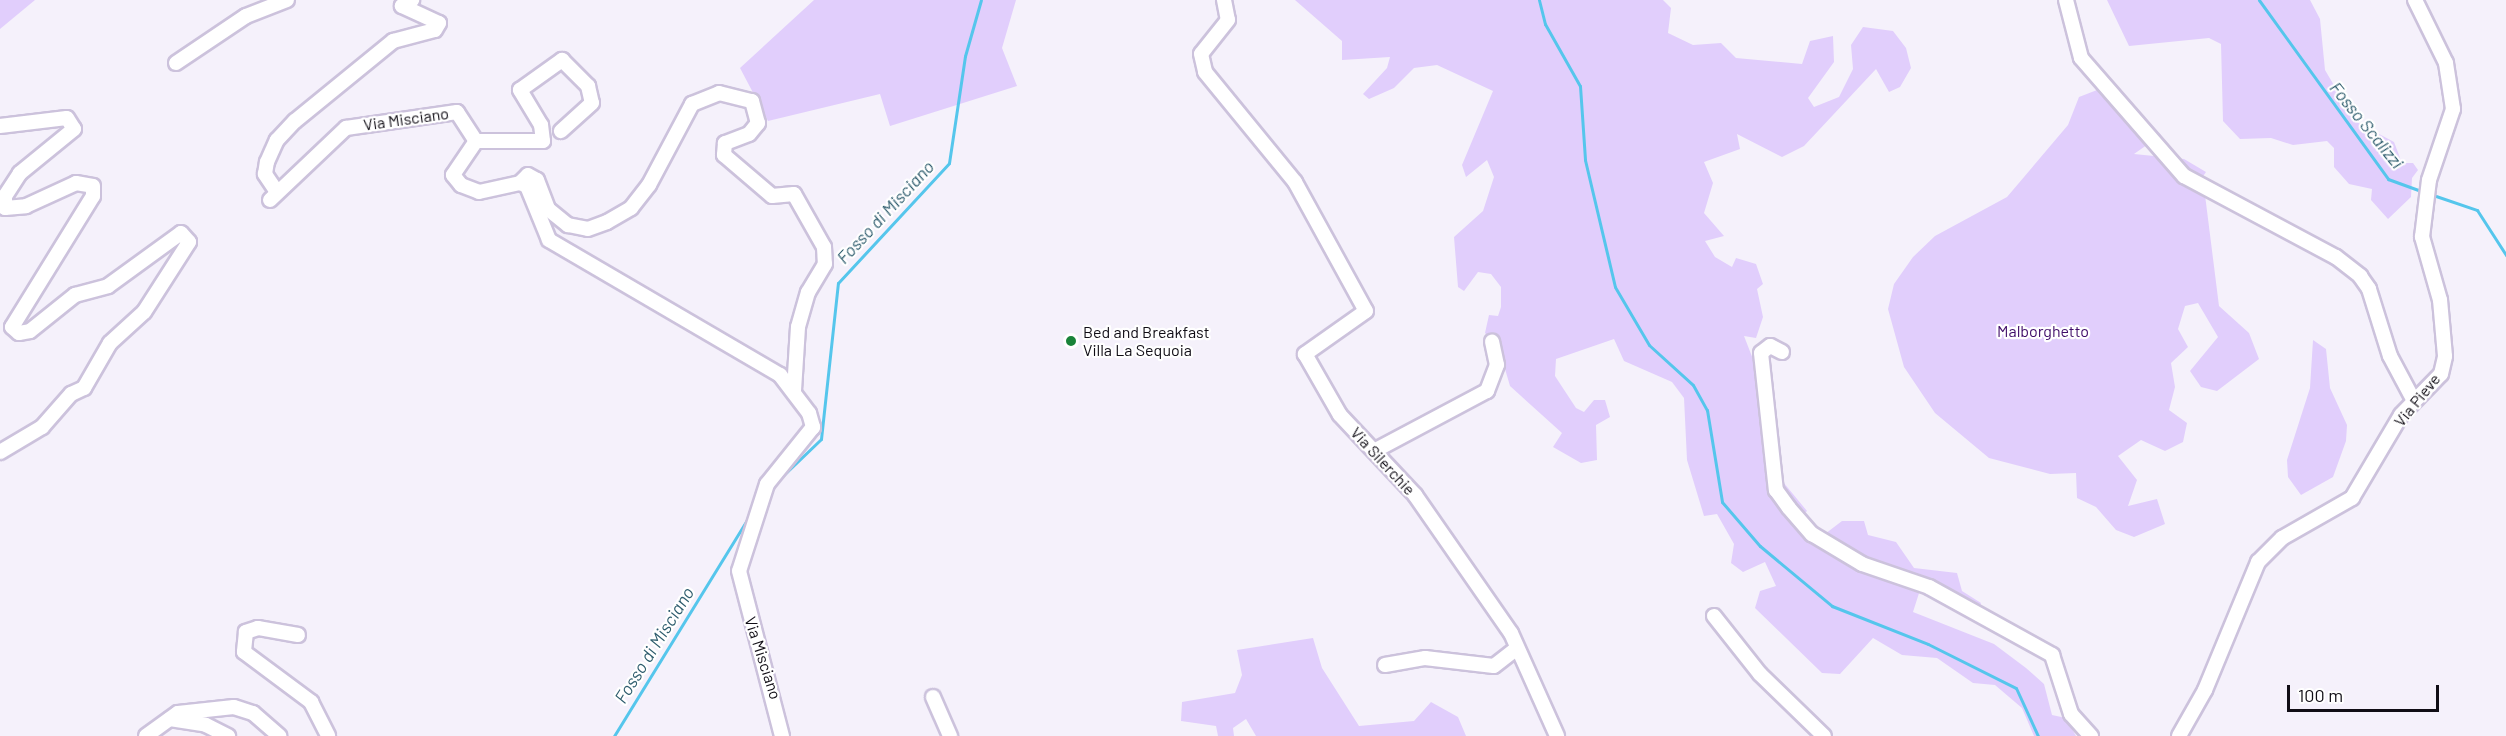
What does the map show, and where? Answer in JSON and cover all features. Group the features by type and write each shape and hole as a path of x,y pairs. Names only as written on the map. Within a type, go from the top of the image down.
{"street":[{"path":"176,63 246,16 287,0"},
{"name":"Via Misciano","path":"412,0 402,6 439,23 435,30 393,41 283,134 264,174 274,196 346,128 457,112 476,141"},
{"name":"Via Silerchie","path":"1224,0 1228,20 1201,54 1205,72 1295,182 1366,311 1305,354 1340,415 1434,520 1517,648 1557,736"},
{"path":"2066,0 2081,58 2184,176 2336,257 2360,276 2369,289 2390,356 2414,401"},
{"name":"Via Pieve","path":"2179,736 2205,690 2258,562 2282,538 2352,498 2414,401 2432,387 2445,356 2440,300 2422,237 2423,210 2429,180 2453,109 2446,63 2415,0"},
{"path":"561,131 592,103 588,86 562,60 520,90 541,125 543,141 476,141 453,175 461,185 479,192 520,183 528,175 537,180 548,209 568,225 597,226 638,201 692,104 719,93 752,101 758,123 749,134 724,143 724,155 772,196 794,194 824,247 825,264 808,292 798,327 794,391"},
{"path":"0,126 67,118 74,129 20,173 5,196 5,208 26,206 76,183 93,186 93,196 12,327 19,333 30,331 75,296 108,286 181,233 189,242 180,261 144,312 110,343 84,388 70,394 42,427 0,452"},
{"name":"Via Misciano","path":"520,183 527,186 549,240 780,375 794,391 813,427 767,484 739,571 782,736"},
{"path":"1374,451 1487,391 1497,365 1492,342"},
{"path":"1782,352 1770,346 1761,353 1776,490 1789,508 1812,534 1862,564 1929,587 2052,655 2071,714 2091,736"},
{"path":"1714,616 1760,674 1824,736"},
{"path":"298,635 258,628 246,632 244,652 310,702 328,736"},
{"path":"1385,665 1425,658 1494,666 1517,648"},
{"path":"933,697 950,736"},
{"path":"146,736 170,719 234,707 253,713 279,736"},
{"path":"170,719 206,725 228,736"}],"green space":[{"path":"0,0 35,0 0,29"},
{"path":"814,0 1016,0 1002,48 1017,86 890,126 880,94 768,121 740,68"},
{"path":"1295,0 1663,0 1671,8 1668,33 1693,45 1721,43 1736,58 1802,64 1810,41 1833,36 1834,62 1808,98 1814,107 1839,97 1853,69 1851,45 1863,27 1893,31 1906,48 1911,68 1900,87 1889,92 1876,69 1804,146 1782,157 1737,134 1740,149 1704,162 1713,183 1704,213 1724,236 1705,241 1715,257 1732,267 1736,258 1756,264 1763,284 1757,289 1763,317 1756,338 1744,336 1758,372 1783,482 1807,511 1796,521 1817,540 1842,521 1864,521 1868,535 1896,542 1914,568 1957,573 1962,591 1981,603 1976,616 1920,590 1913,612 1994,644 2026,668 2044,684 2052,715 2066,718 2076,736 2034,736 2022,708 1995,685 1973,683 1937,658 1902,655 1873,638 1840,674 1822,673 1755,608 1760,591 1776,586 1765,562 1743,572 1731,563 1734,544 1717,514 1704,516 1687,460 1684,398 1672,382 1624,361 1614,339 1556,359 1555,376 1576,408 1584,412 1594,400 1605,400 1610,417 1596,425 1597,460 1581,463 1553,447 1562,433 1510,386 1498,345 1485,333 1489,315 1498,316 1501,307 1501,287 1491,274 1478,272 1464,291 1458,287 1454,237 1483,211 1494,177 1487,160 1466,177 1462,165 1493,91 1437,65 1414,68 1394,88 1369,99 1363,94 1387,68 1390,57 1342,60 1342,41"},
{"path":"2107,0 2310,0 2320,19 2325,70 2355,121 2394,142 2402,163 2413,163 2418,170 2412,178 2411,197 2388,219 2371,200 2372,189 2349,184 2334,167 2334,148 2327,141 2293,145 2271,138 2240,139 2223,121 2221,44 2209,38 2129,46"},
{"name":"Malborghetto","path":"2110,85 2161,135 2134,154 2184,159 2206,172 2193,191 2205,195 2219,306 2249,333 2259,359 2217,391 2201,387 2190,371 2218,337 2198,303 2185,306 2178,329 2188,347 2171,363 2175,387 2169,410 2187,423 2183,442 2165,451 2141,440 2118,456 2137,480 2128,506 2157,499 2165,524 2134,537 2116,530 2096,507 2077,498 2076,473 2050,474 1989,458 1935,413 1904,367 1888,309 1894,284 1913,257 1935,236 2007,197 2068,125 2079,97"},
{"path":"2313,340 2326,349 2330,388 2347,425 2346,441 2333,477 2301,495 2288,477 2287,460 2310,388"},
{"path":"1313,638 1322,668 1359,726 1414,721 1431,702 1458,717 1466,736 1256,736 1246,719 1233,728 1234,736 1218,736 1216,726 1181,721 1182,702 1235,693 1242,675 1237,650"}],"waterway":[{"name":"Fosso di Misciano","path":"771,487 821,439 838,283 949,163 965,56 981,0"},
{"path":"1539,0 1545,24 1580,86 1585,160 1615,287 1649,345 1693,385 1707,410 1722,502 1760,546 1832,606 1928,644 2016,688 2038,736"},
{"name":"Fosso Scalizzi","path":"2259,0 2388,179 2424,192"},
{"name":"Fosso Scalizzi","path":"2430,194 2477,210 2506,255"},
{"name":"Fosso di Misciano","path":"614,736 752,512"}],"place":[{"name":"Bed and Breakfast Villa La Sequoia","path":"1071,341"}]}
